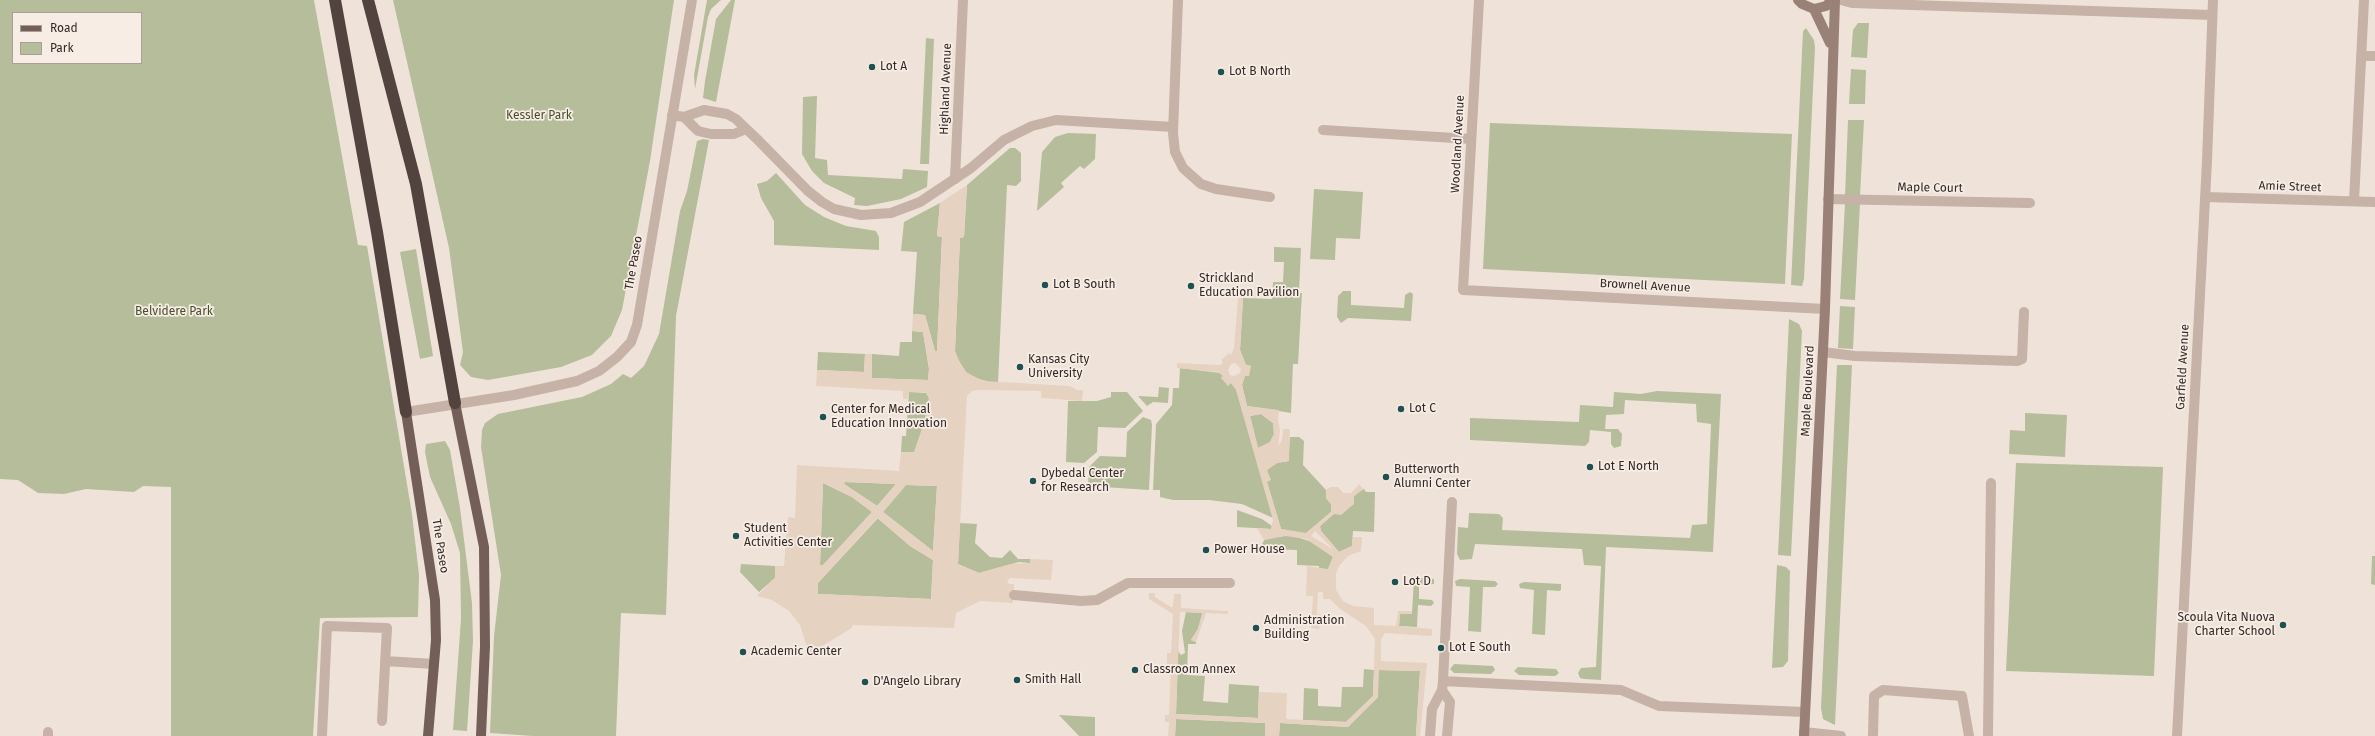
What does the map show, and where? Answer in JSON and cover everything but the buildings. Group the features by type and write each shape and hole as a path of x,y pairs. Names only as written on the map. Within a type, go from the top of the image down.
{"highway":[{"path":"335,0 377,232 406,412"},
{"path":"368,0 416,184 455,403"}],"main road":[{"path":"455,403 484,547 485,646 481,736"},
{"name":"The Paseo","path":"406,412 436,600 434,664 428,736"}],"street":[{"name":"The Paseo","path":"406,412 455,403 514,395 577,381 600,371 617,357 631,342 637,325 692,0"},
{"name":"Highland Avenue","path":"955,179 963,0"},
{"path":"1178,0 1173,127 1175,152 1183,168 1201,184 1216,189 1270,197"},
{"name":"Woodland Avenue","path":"1463,290 1479,0"},
{"path":"1798,0 1802,4 1814,8"},
{"name":"Maple Boulevard","path":"1832,46 1814,8 1826,6 1833,0"},
{"name":"Maple Boulevard","path":"1804,734 1825,309 1833,0"},
{"path":"1841,0 1852,3 2212,15"},
{"name":"Garfield Avenue","path":"2177,736 2205,197 2213,0"},
{"path":"2354,201 2364,0"},
{"path":"2361,56 2375,56"},
{"path":"672,115 684,117 704,110 727,114 736,119 808,191 834,209 846,213 876,216 909,208 955,179 1016,133 1056,120 1173,127"},
{"path":"684,117 698,131 711,134 734,134 746,129"},
{"path":"1323,130 1471,139"},
{"name":"Amie Street","path":"2205,197 2375,202"},
{"name":"Maple Court","path":"1828,199 2030,203"},
{"name":"Brownell Avenue","path":"1463,290 1825,309"},
{"path":"1823,352 1855,356 2017,361 2022,359 2024,312"},
{"path":"1988,736 1991,483"},
{"path":"1430,736 1432,709 1442,685 1452,502"},
{"path":"1014,596 1081,601 1097,600 1128,583 1230,583"},
{"path":"322,736 327,626 387,628 382,721"},
{"path":"385,661 434,664"},
{"path":"1442,685 1621,690 1659,706 1805,712"},
{"path":"1442,685 1450,702 1447,736"},
{"path":"1872,736 1874,696 1883,690 1962,696 1965,704 1969,736"},
{"path":"1804,734 1841,736"}],"green space":[{"name":"Belvidere Park","path":"0,0 314,0 358,245 367,246 412,514 419,575 418,617 320,618 313,736 171,736 171,487 143,486 134,492 86,489 64,494 38,493 18,480 0,479"},
{"name":"Kessler Park","path":"393,0 674,0 650,161 622,310 611,336 592,355 561,367 488,380 471,377 460,365 463,352 449,248"},
{"path":"707,0 721,0 711,9 708,17 695,89 694,75"},
{"path":"731,0 735,0 716,102 703,98 705,81 716,19"},
{"path":"1858,23 1869,23 1867,58 1851,57 1853,30"},
{"path":"1806,28 1814,40 1815,47 1804,279 1802,286 1791,285 1803,31"},
{"path":"926,38 934,39 929,164 920,164"},
{"path":"1851,69 1866,70 1865,104 1849,104"},
{"path":"817,96 815,158 827,160 828,175 902,179 903,169 928,171 927,187 901,199 867,206 854,205 855,198 824,183 812,171 802,154 803,97"},
{"path":"1848,120 1864,120 1860,196 1845,196"},
{"path":"1490,123 1792,134 1785,284 1483,269"},
{"path":"1068,133 1096,134 1095,159 1084,169 1080,166 1061,183 1064,187 1037,211 1042,152 1055,137"},
{"path":"703,139 709,140 676,316 666,615 621,613 616,736 533,736 490,733 494,636 501,575 481,447 482,430 485,423 498,414 582,397 611,384 623,374 631,378 644,366 659,334 680,211 687,191 697,141"},
{"path":"1010,148 1015,148 1021,153 1021,181 1016,186 1007,185 998,383 975,378 966,372 957,358 955,351 960,238 964,237 967,185"},
{"path":"776,173 805,205 824,217 846,226 876,231 879,237 879,250 774,245 774,221 761,198 757,184 767,181"},
{"path":"1314,189 1363,192 1360,239 1336,238 1335,260 1310,259"},
{"path":"940,203 937,236 942,237 937,351 935,351 925,315 913,314 917,252 901,251 904,222"},
{"path":"1845,203 1860,204 1855,300 1840,299"},
{"path":"1274,247 1301,248 1299,293 1302,293 1298,364 1293,364 1291,413 1247,406 1242,385 1245,375 1248,376 1251,366 1246,365 1240,350 1243,298 1272,299 1273,282 1283,282 1284,262 1274,262"},
{"path":"416,249 433,356 420,359 400,252"},
{"path":"1343,291 1351,291 1351,305 1404,308 1405,295 1410,292 1413,294 1411,321 1348,318 1341,323 1337,317 1338,296"},
{"path":"1840,306 1855,307 1853,349 1838,348"},
{"path":"1789,319 1799,324 1802,331 1791,556 1778,555"},
{"path":"912,331 923,332 929,369 928,380 871,378 872,354 899,356 900,342 912,342"},
{"path":"818,352 865,354 864,372 817,370"},
{"path":"1837,365 1852,365 1835,725 1823,719 1821,708"},
{"path":"1180,368 1220,373 1223,376 1221,378 1231,383 1236,389 1273,518 1242,504 1209,500 1173,500 1160,497 1160,490 1153,490 1156,424 1172,405 1173,388 1179,388"},
{"path":"1159,387 1169,388 1168,403 1153,402 1147,406 1138,396 1158,397"},
{"path":"1657,391 1721,394 1713,552 1606,547 1601,680 1580,678 1578,673 1581,668 1596,667 1601,566 1584,565 1582,549 1475,544 1472,559 1460,560 1457,554 1458,527 1468,528 1469,513 1499,514 1503,518 1502,530 1690,538 1692,525 1707,524 1711,424 1697,422 1696,404 1625,400 1624,414 1606,415 1605,429 1618,429 1622,434 1621,446 1614,448 1611,444 1611,432 1590,430 1589,442 1585,446 1470,440 1470,418 1579,422 1580,405 1613,407 1614,392 1641,394"},
{"path":"909,392 926,393 929,398 925,420 914,453 901,452 902,436 906,436"},
{"path":"1111,392 1127,392 1143,411 1125,428 1098,427 1097,452 1084,463 1066,462 1068,401 1097,401 1111,397"},
{"path":"2025,413 2067,415 2065,457 2009,454 2010,430 2025,431"},
{"path":"1261,414 1273,423 1274,434 1270,442 1258,448 1250,416"},
{"path":"1143,417 1151,420 1152,425 1149,490 1088,486 1089,467 1100,456 1126,457 1127,432"},
{"path":"1290,437 1299,437 1304,441 1303,465 1326,490 1326,498 1331,504 1331,512 1305,534 1281,529 1267,482 1267,470 1277,463 1288,461"},
{"path":"445,441 450,450 460,508 472,603 473,641 467,731 453,730 461,619 460,553 451,524 430,477 425,452 426,444"},
{"path":"2016,463 2163,467 2154,676 2006,671"},
{"path":"845,482 896,484 877,506 844,484"},
{"path":"823,483 852,497 872,512 823,565 820,565"},
{"path":"906,485 937,486 933,551 883,512"},
{"path":"1364,489 1366,492 1375,492 1374,532 1353,531 1352,546 1339,552 1321,531 1320,526"},
{"path":"1237,510 1262,519 1272,526 1271,529 1237,527"},
{"path":"878,518 910,546 933,560 931,599 818,594 818,583"},
{"path":"960,523 977,524 975,543 990,557 1002,558 1010,550 1018,559 1030,559 1030,563 1019,562 979,573 958,564"},
{"path":"1280,536 1293,536 1312,542 1333,557 1328,569 1319,569 1319,566 1297,565 1297,550 1264,549 1259,552 1264,540"},
{"path":"2372,556 2375,556 2375,585 2371,584"},
{"path":"741,564 775,566 775,578 759,592 740,572"},
{"path":"1777,565 1786,567 1790,571 1788,661 1783,667 1772,668"},
{"path":"1414,577 1434,579 1434,584 1419,585 1419,599 1432,600 1434,603 1431,606 1418,605 1417,627 1399,626 1400,613 1412,614"},
{"path":"1460,579 1495,581 1498,584 1495,587 1483,587 1481,632 1468,631 1470,587 1456,586 1455,581"},
{"path":"1524,582 1561,584 1561,590 1559,591 1547,590 1545,635 1532,634 1534,590 1520,588 1519,584"},
{"path":"1186,612 1203,613 1198,629 1191,640 1196,642 1196,644 1188,644 1187,675 1205,676 1203,701 1228,703 1229,684 1259,686 1258,718 1176,714 1178,651 1181,655 1185,653 1182,631"},
{"path":"1454,664 1493,666 1495,670 1491,674 1454,673 1450,669"},
{"path":"1518,667 1556,669 1559,673 1555,676 1519,675 1514,671"},
{"path":"1364,669 1374,670 1373,696 1346,722 1303,720 1304,688 1318,689 1318,706 1341,707 1342,687 1363,687"},
{"path":"1378,670 1420,671 1416,736 1279,736 1280,723 1348,727 1378,697"},
{"path":"1059,715 1095,717 1095,736 1079,736"},
{"path":"1176,719 1265,723 1265,736 1175,736"}],"shaded area":[{"path":"967,185 964,237 960,238 955,351 966,372 983,381 1070,386 1077,390 1083,390 1082,401 1041,398 1041,391 980,390 972,391 967,396 958,564 979,573 1011,564 1030,563 1030,559 1053,560 1051,580 1010,578 1007,581 1009,584 1014,584 1013,603 980,601 956,613 954,628 852,625 852,628 809,654 800,625 789,611 772,600 757,596 775,578 775,566 784,566 788,517 795,518 797,465 899,471 901,452 914,452 925,420 929,398 926,393 923,392 909,392 908,399 903,399 903,391 816,386 817,370 864,372 865,354 872,354 872,378 928,380 929,369 923,332 912,331 913,314 925,315 935,351 937,351 942,237 937,236 940,203","holes":["845,482 895,485 877,506 844,484","823,483 852,497 872,512 823,565 820,565","906,485 937,486 933,551 883,512","877,518 910,546 933,560 931,599 818,594 818,583"]},
{"path":"1238,298 1243,298 1240,350 1246,365 1251,366 1249,376 1245,376 1242,385 1247,406 1279,410 1278,420 1280,431 1278,446 1282,440 1283,429 1290,429 1289,461 1277,463 1267,470 1271,480 1267,482 1281,529 1307,533 1331,512 1331,504 1326,498 1326,490 1330,487 1338,487 1343,493 1351,493 1359,484 1364,489 1354,496 1354,504 1341,515 1334,514 1320,526 1321,531 1339,552 1352,546 1353,537 1362,537 1361,551 1348,556 1339,566 1336,574 1336,590 1343,601 1353,606 1374,608 1374,625 1396,626 1398,611 1412,611 1412,614 1400,614 1399,626 1432,629 1432,635 1430,636 1385,633 1381,639 1381,661 1427,663 1420,736 1416,736 1420,671 1379,670 1378,697 1348,727 1280,723 1279,736 1265,736 1265,723 1176,719 1175,736 1168,736 1169,722 1165,722 1165,715 1169,715 1171,664 1167,664 1167,653 1171,653 1173,614 1149,599 1149,593 1155,593 1155,597 1171,607 1173,607 1174,594 1181,594 1181,608 1228,611 1228,614 1206,613 1196,642 1191,640 1198,629 1202,613 1180,612 1176,714 1258,718 1259,692 1287,693 1286,719 1346,722 1373,696 1375,639 1366,626 1340,609 1330,599 1323,599 1323,592 1318,592 1317,614 1322,615 1322,618 1320,618 1319,629 1311,628 1313,596 1306,596 1307,566 1328,569 1333,557 1306,539 1286,536 1264,540 1257,528 1271,529 1273,520 1236,390 1231,383 1228,386 1221,378 1223,376 1218,372 1177,368 1177,363 1220,365 1223,363 1221,360 1229,353 1231,355 1234,348","holes":["1235,363 1241,369 1240,373 1234,376 1230,375 1228,370 1231,364","1261,414 1273,423 1274,434 1270,442 1258,448 1250,416","1315,531 1331,548 1311,536"]}],"place":[{"name":"Lot A","path":"872,67"},
{"name":"Lot B North","path":"1221,72"},
{"name":"Lot B South","path":"1045,285"},
{"name":"Strickland Education Pavilion","path":"1191,286"},
{"name":"Kansas City University","path":"1020,367"},
{"name":"Lot C","path":"1401,409"},
{"name":"Center for Medical Education Innovation","path":"823,417"},
{"name":"Lot E North","path":"1590,467"},
{"name":"Butterworth Alumni Center","path":"1386,477"},
{"name":"Dybedal Center for Research","path":"1033,481"},
{"name":"Student Activities Center","path":"736,536"},
{"name":"Power House","path":"1206,550"},
{"name":"Lot D","path":"1395,582"},
{"name":"Scoula Vita Nuova Charter School","path":"2283,625"},
{"name":"Administration Building","path":"1256,628"},
{"name":"Lot E South","path":"1441,648"},
{"name":"Academic Center","path":"743,652"},
{"name":"Classroom Annex","path":"1135,670"},
{"name":"Smith Hall","path":"1017,680"},
{"name":"D'Angelo Library","path":"865,682"}]}
